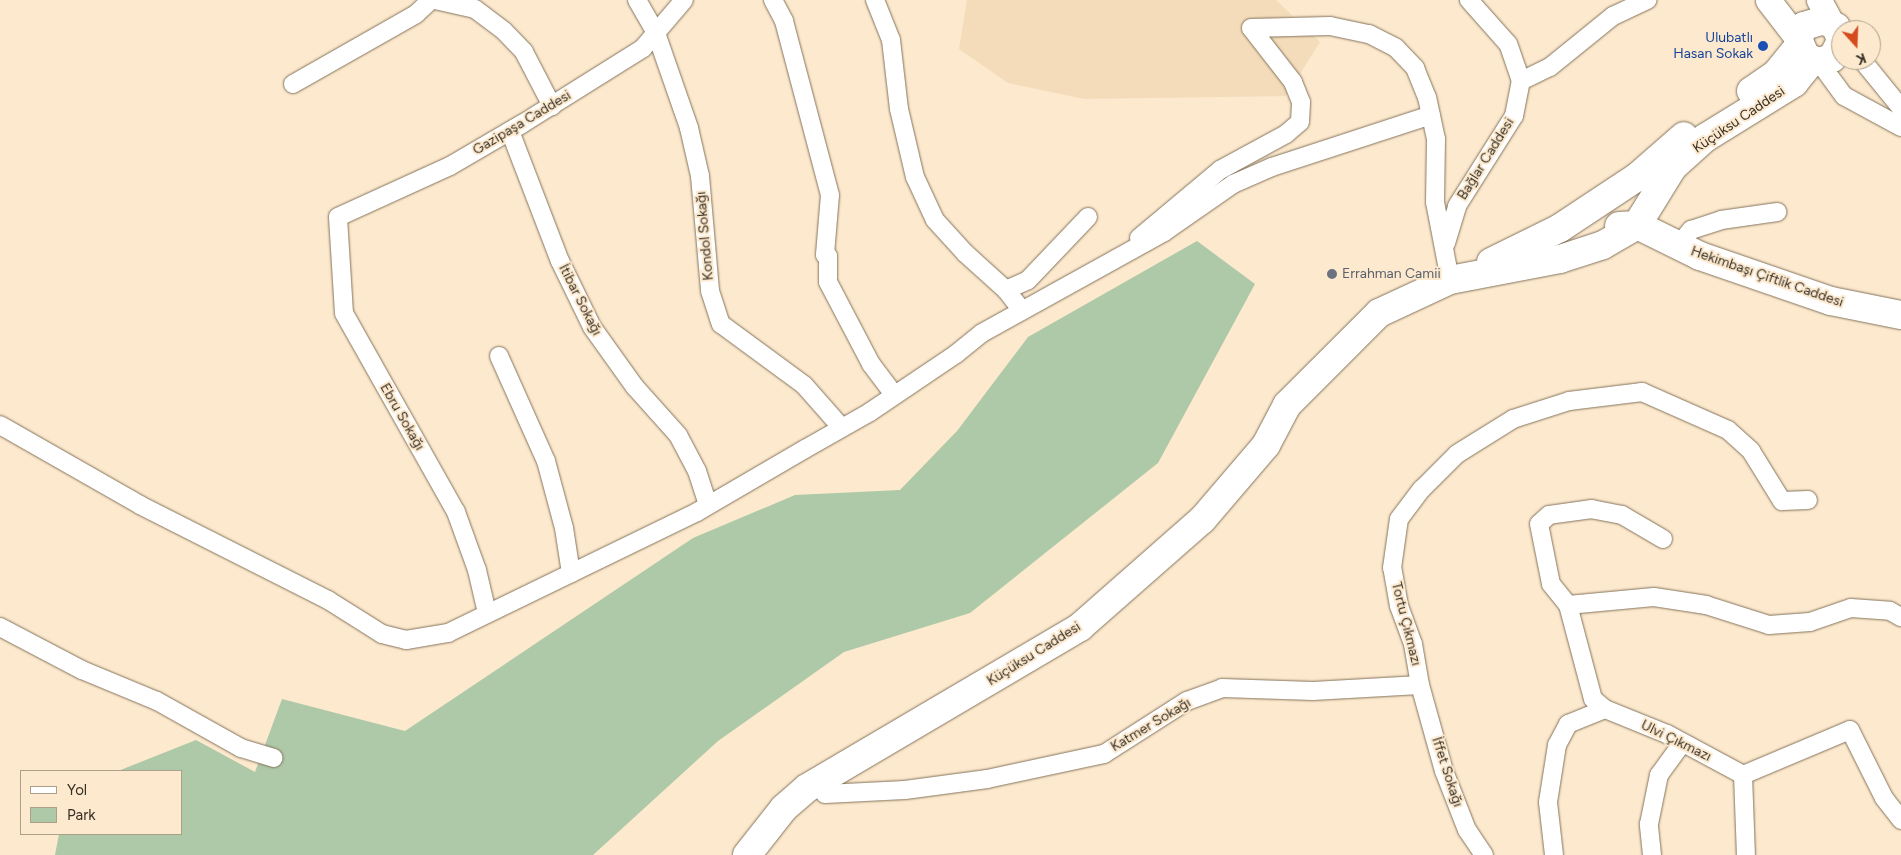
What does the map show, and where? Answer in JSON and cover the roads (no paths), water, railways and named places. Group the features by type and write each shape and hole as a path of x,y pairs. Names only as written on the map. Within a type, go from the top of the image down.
{"main road":[{"path":"1768,0 1807,52 1831,54"},
{"path":"1807,52 1810,22 1824,20 1831,24"},
{"name":"Küçüksu Caddesi","path":"747,855 784,808 807,788 1080,627 1202,520 1266,445 1287,405 1379,314 1456,279 1646,185 1669,146 1807,52"},
{"path":"1560,228 1637,225 1630,207 1646,185 1678,246 1603,245"},
{"name":"Küçüksu Caddesi","path":"1456,279 1560,259 1603,245 1637,225"},
{"name":"Hekimbaşı Çiftlik Caddesi","path":"1637,225 1678,246 1831,300 1901,315"},
{"name":"Küçüksu Caddesi","path":"770,855 804,812 826,794 1083,642 1208,535 1266,462 1326,366"}],"street":[{"path":"293,84 416,14 433,0 475,9 504,31 524,52 552,106"},
{"name":"Kondol Sokağı","path":"637,0 656,33 689,128 700,176 710,291 721,324 804,384 841,427"},
{"name":"Gazipaşa Caddesi","path":"338,216 450,166 552,106 643,48 684,0"},
{"path":"773,0 784,21 830,195 825,255 828,256 828,282 870,364 893,393"},
{"path":"875,0 891,40 898,109 915,177 935,220 965,254 1006,290 1021,309"},
{"path":"1469,0 1508,44 1522,81 1550,67 1613,16 1648,0"},
{"path":"1112,263 1220,170 1286,134 1300,122 1301,102 1293,82 1251,28 1330,26 1369,34 1396,48 1415,68 1431,115 1436,139 1435,202 1456,279"},
{"path":"1807,52 1844,96 1901,127"},
{"path":"1870,70 1901,108"},
{"name":"Bağlar Caddesi","path":"1446,245 1457,206 1514,116 1522,81"},
{"path":"0,425 140,505 328,600 382,634 406,640 448,633 708,504 870,412 893,393 1021,309 1112,263 1164,232 1232,184 1272,167 1431,115"},
{"name":"İtibar Sokağı","path":"510,131 560,262 592,327 635,387 678,435 697,471 708,504"},
{"path":"1678,246 1691,230 1721,220 1777,212"},
{"name":"Ebru Sokağı","path":"338,216 344,313 456,512 477,570 487,613"},
{"path":"1006,290 1028,280 1088,217"},
{"path":"498,356 546,461 564,528 571,573"},
{"name":"Tortu Çıkmazı","path":"1420,685 1413,644 1399,606 1392,568 1399,519 1457,454 1513,419 1569,401 1642,392 1728,430 1751,451 1782,501 1808,500"},
{"path":"1663,539 1622,515 1592,509 1549,515 1538,524 1550,584 1568,605 1654,597 1706,605 1769,625 1810,622 1852,608 1890,611 1901,617"},
{"name":"Ulvi Çıkmazı","path":"1568,605 1593,699 1605,709 1682,743 1743,775"},
{"path":"0,627 82,670 157,701 241,748 274,758"},
{"name":"Katmer Sokağı","path":"826,794 904,790 987,778 1104,754 1187,701 1222,688 1313,691 1420,685"},
{"name":"İffet Sokağı","path":"1420,685 1444,772 1467,830 1484,855"},
{"path":"1554,855 1548,802 1557,745 1568,724 1605,709"},
{"path":"1746,855 1743,775 1850,730 1884,798 1901,820"},
{"path":"1652,855 1649,824 1659,775 1682,743"}],"place":[{"name":"Ulubatlı Hasan Sokak","path":"1763,46"},
{"name":"Errahman Camii","path":"1332,274"}]}
